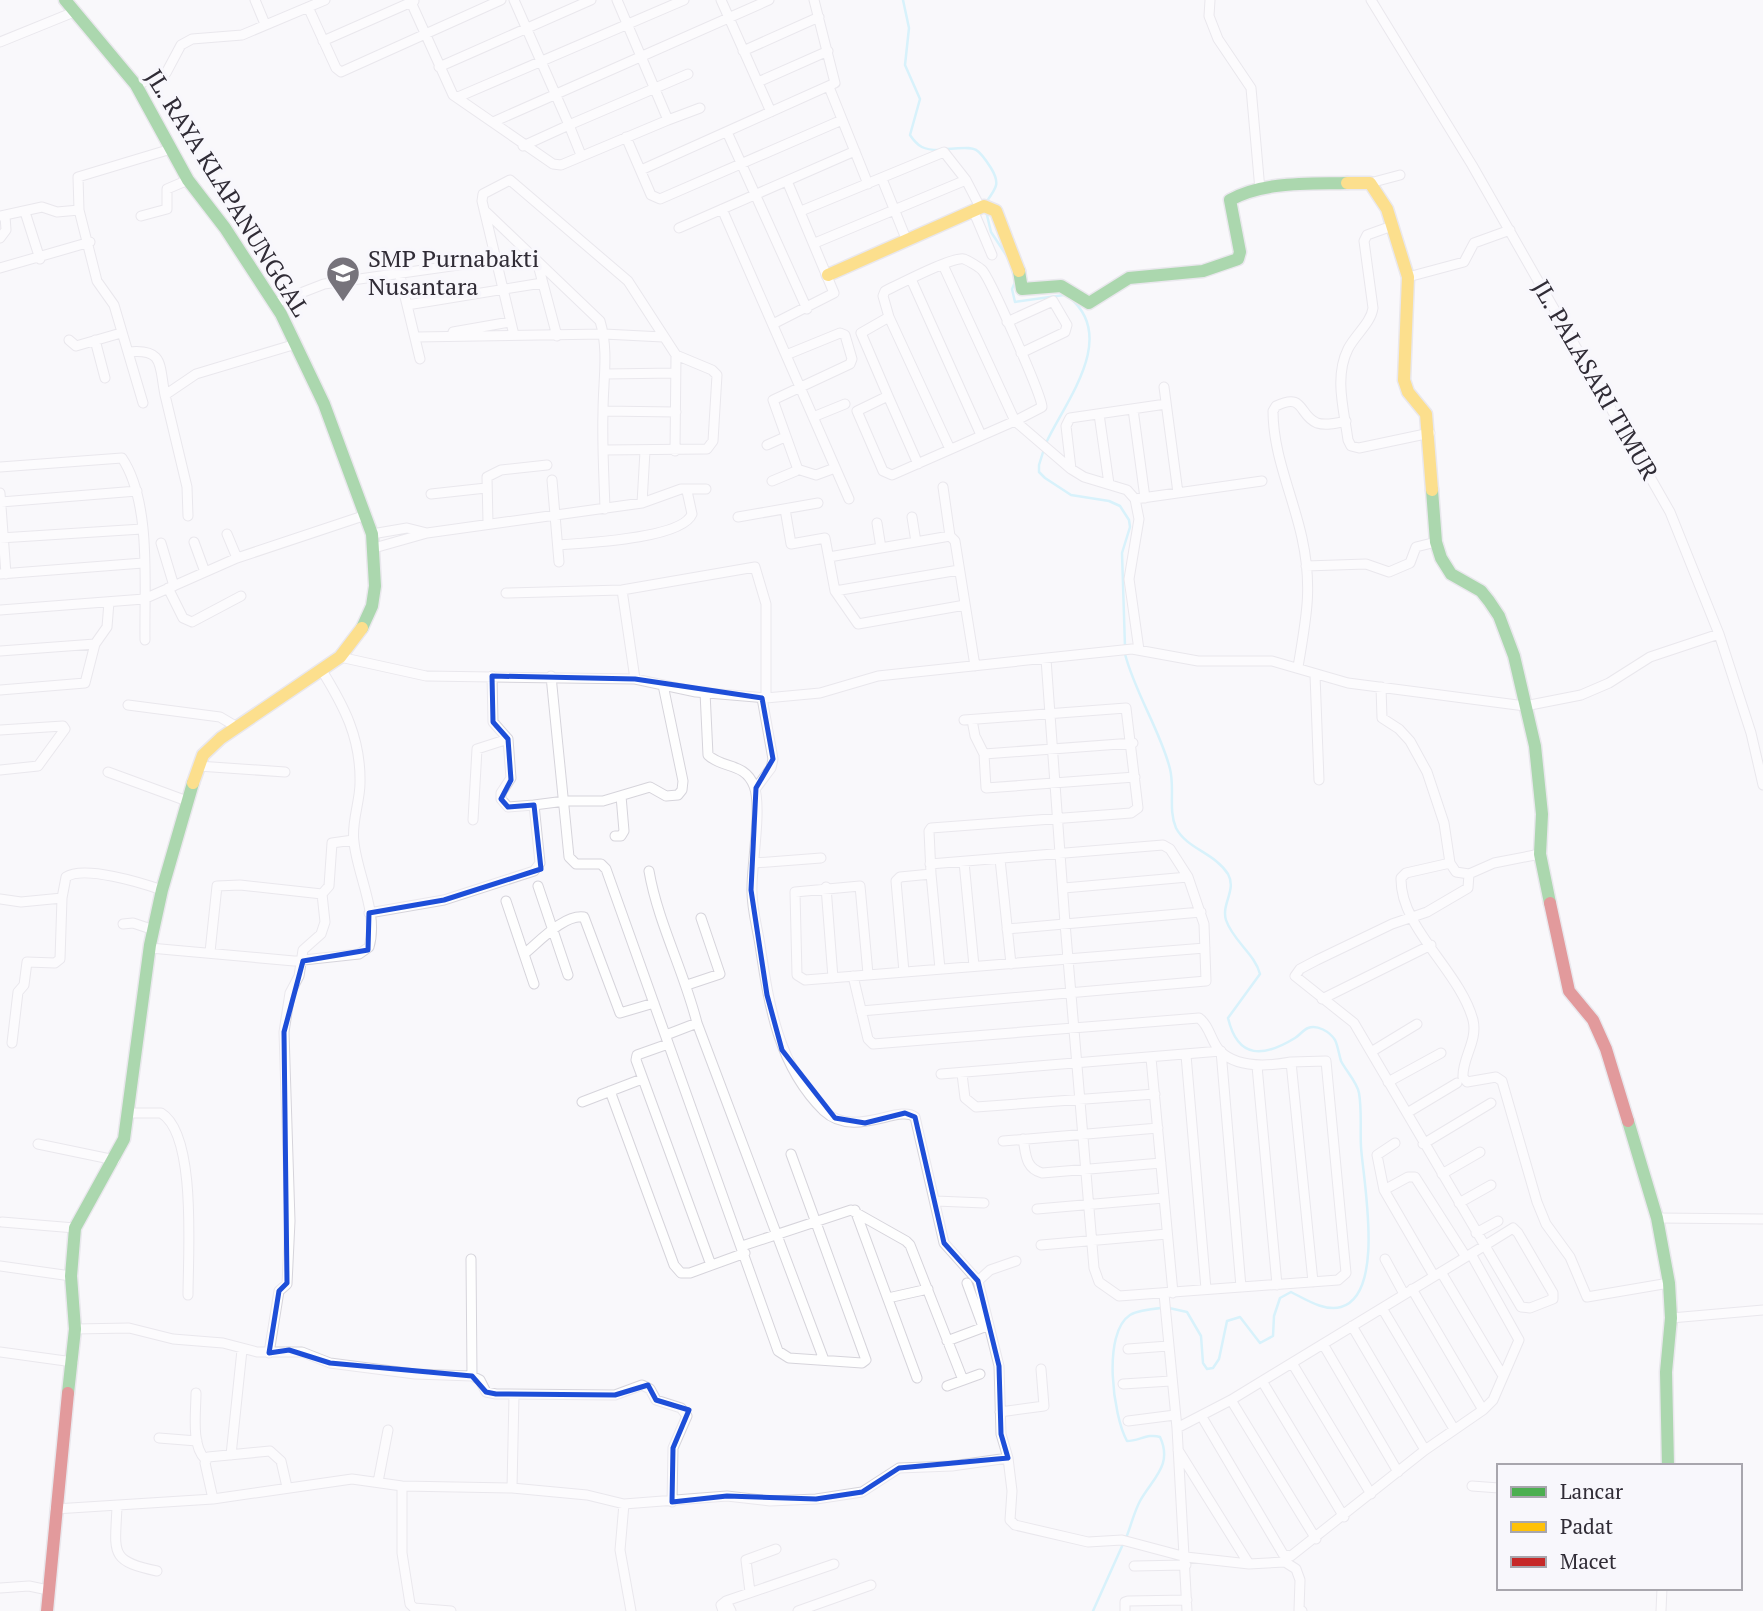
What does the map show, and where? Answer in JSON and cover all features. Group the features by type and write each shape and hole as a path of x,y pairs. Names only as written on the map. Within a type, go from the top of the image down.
{"street":[{"name":"JL. RAYA KLAPANUNGGAL","path":"47,1611 55,1509 73,1362 75,1329 71,1276 75,1228 91,1195 115,1160 124,1139 150,948 162,890 187,801 203,755 237,727 340,657 359,636 372,606 374,548 366,515 324,404 275,303 223,224 188,180 136,85 65,0"},
{"path":"255,0 265,24"},
{"path":"293,0 298,11"},
{"path":"136,85 166,73 181,45 192,39 242,35 324,0"},
{"path":"308,7 336,68 341,72 501,0"},
{"path":"514,0 581,155"},
{"path":"439,67 591,0"},
{"path":"617,0 668,120"},
{"path":"458,97 684,0"},
{"path":"721,0 771,112"},
{"path":"493,122 769,0"},
{"path":"641,170 835,82 814,0"},
{"path":"1210,0 1209,16 1214,33 1251,88 1260,190"},
{"name":"JL. PALASARI TIMUR","path":"1371,0 1402,46 1510,230 1671,512 1719,634 1751,733 1763,785"},
{"path":"323,41 412,1 450,90 523,146 557,166 700,108"},
{"path":"0,42 74,12"},
{"path":"743,51 819,17"},
{"path":"758,82 828,51"},
{"path":"523,146 688,74"},
{"path":"829,87 868,184"},
{"path":"626,137 651,195 660,199 842,120"},
{"path":"727,132 807,309"},
{"path":"143,403 114,305 97,281 90,242 79,210 78,177 171,149"},
{"path":"679,228 855,151"},
{"path":"801,211 944,152 966,180 982,208 992,255"},
{"path":"828,275 982,208 996,211 1016,254 1022,289 1061,286 1089,303 1117,283 1135,276 1171,274 1233,263 1240,252 1230,200 1235,196 1260,190 1370,183 1400,175"},
{"path":"882,179 907,241"},
{"path":"141,216 169,208 167,189 188,180"},
{"path":"815,243 966,180"},
{"path":"514,335 484,210 483,194 502,181 517,183 628,281 676,355 718,375 711,445 703,451 604,450"},
{"path":"773,324 834,293 787,181"},
{"path":"1370,183 1380,196 1408,277 1404,380 1408,392 1426,414 1430,433 1436,542 1445,567 1463,582 1481,591 1499,616 1514,656 1540,780 1540,854 1569,990 1593,1020 1606,1049 1657,1218 1669,1283 1671,1318 1666,1372 1668,1464"},
{"path":"0,238 6,230 3,216 42,207 57,212 79,210"},
{"path":"722,209 849,499"},
{"path":"484,210 589,307 600,321 604,334 606,374 603,411 605,509"},
{"path":"25,212 40,259"},
{"path":"1392,226 1367,235 1364,241 1373,308 1372,316 1357,334 1342,365 1340,383 1348,440 1352,446 1359,448 1430,433"},
{"path":"1408,277 1464,262 1474,243 1510,230"},
{"path":"0,268 40,259 90,242"},
{"path":"888,396 859,409 858,416 886,475 918,464 1042,407 1021,353 981,269 961,258 883,293 889,317 950,449"},
{"path":"275,303 324,284 494,260"},
{"path":"537,261 557,336"},
{"path":"943,265 1014,421 1071,470 1084,477 1126,490 1140,499 1262,481"},
{"path":"399,272 420,359"},
{"path":"911,279 981,435"},
{"path":"407,305 542,283"},
{"path":"1007,322 1053,301 1067,325 1065,332 1021,353"},
{"path":"786,355 839,333 845,335 861,332 889,317"},
{"path":"416,337 510,323"},
{"path":"69,340 76,346 121,332"},
{"path":"861,332 918,464"},
{"path":"439,335 604,334 663,337"},
{"path":"797,469 773,400 850,364 852,359 845,335"},
{"path":"95,340 105,378"},
{"path":"165,396 196,374 296,344"},
{"path":"128,352 148,350 158,359 187,487 188,516"},
{"path":"675,451 676,355"},
{"path":"606,374 675,373"},
{"path":"1164,387 1178,493"},
{"path":"1298,667 1309,610 1306,566 1303,540 1277,444 1273,411 1291,401 1299,404 1313,422 1322,424 1346,421"},
{"path":"813,417 845,404"},
{"path":"1071,470 1066,421 1166,404"},
{"path":"1133,409 1140,499 1129,579 1136,649"},
{"path":"603,411 676,412"},
{"path":"1099,414 1109,484"},
{"path":"767,445 785,438"},
{"path":"642,503 645,452"},
{"path":"0,467 122,458 137,491 142,529 145,640"},
{"path":"488,523 486,488 487,477 492,472 547,465"},
{"path":"772,481 797,469 816,475 835,468"},
{"path":"552,480 559,562"},
{"path":"943,487 975,666"},
{"path":"430,494 486,488"},
{"path":"374,548 427,533 605,509 642,503 673,491 706,489"},
{"path":"1,502 137,491"},
{"path":"558,545 642,536 684,523 692,514 687,491"},
{"path":"0,493 3,574 143,563"},
{"path":"738,517 818,503"},
{"path":"785,509 791,544 825,538 835,592 858,624 965,605"},
{"path":"0,610 144,599 237,558 366,515"},
{"path":"912,517 916,542"},
{"path":"877,523 881,548"},
{"path":"372,534 407,528 427,533"},
{"path":"2,538 142,529"},
{"path":"227,534 237,558"},
{"path":"829,556 950,536"},
{"path":"194,542 205,572"},
{"path":"1306,566 1366,564 1389,572 1410,562 1416,547 1436,542"},
{"path":"161,543 171,587 183,618 192,622 241,596"},
{"path":"506,593 622,590 755,567 766,604 764,698 773,759 771,768 755,788"},
{"path":"835,592 959,570"},
{"path":"622,590 635,679"},
{"path":"0,691 85,683 94,644 107,628 109,602"},
{"path":"340,657 426,676 635,679 705,692 764,698 820,693 878,676 1136,649 1198,661 1272,661 1298,667 1315,675 1381,687 1525,706 1581,695 1609,683 1650,657 1719,634"},
{"path":"0,651 94,644"},
{"path":"941,1074 1076,1065 1221,1051 1257,1066 1326,1061 1346,1273 1338,1280 1206,1289 1167,1297 1119,1296 1110,1293 1099,1282 1094,1268 1076,1065 1046,659"},
{"path":"150,948 210,952 262,961 303,961 365,951 372,939 353,840 360,784 359,762 348,715 321,669"},
{"path":"1315,675 1319,780"},
{"path":"492,676 493,722 508,739 511,778 501,793 508,807 565,801 603,801 650,787 672,797 682,790 663,685"},
{"path":"551,676 569,857 576,864 601,864 606,869 778,1351 789,1358 862,1363 866,1360 791,1153"},
{"path":"1381,687 1382,718 1409,741 1427,772 1444,822 1450,863 1456,872 1469,874 1494,863 1540,854"},
{"path":"705,692 708,755 741,769 755,788 751,890 767,995 782,1050 795,1073 824,1111 835,1118 865,1123 905,1113 915,1117 944,1243 978,1281 985,1327"},
{"path":"128,705 220,717 237,727"},
{"path":"940,969 930,869 931,828 1059,820 1136,812 1138,808 1133,743 1126,708 968,720 984,754 986,788 1135,777"},
{"path":"0,730 63,726 65,729 38,766 0,770"},
{"path":"473,820 477,750 508,739"},
{"path":"984,754 1133,743"},
{"path":"198,766 285,772"},
{"path":"108,772 187,801"},
{"path":"615,836 621,836 624,831 621,796"},
{"path":"369,913 444,900 534,871 540,863 534,805"},
{"path":"269,1353 279,1291 287,1284 289,1210 284,1032 290,993 303,961 303,950 321,934 325,913 322,894 328,886 332,843 353,840"},
{"path":"861,1011 1203,983 1207,977 1201,912 1188,877 1170,849 1163,845 964,862 900,877 896,881 904,972"},
{"path":"754,863 821,858"},
{"path":"1000,859 1011,964"},
{"path":"964,862 974,967"},
{"path":"1450,863 1406,873 1401,878 1401,886 1412,917 1455,981 1474,1024 1473,1042 1463,1077 1467,1082 1496,1077 1502,1081 1537,1202 1546,1224 1577,1270 1587,1297 1669,1283"},
{"path":"649,871 659,910 687,985 696,1023 778,1232 824,1360"},
{"path":"12,1043 18,992 24,985 27,962 34,960 55,963 60,959 62,898 66,877 75,873 133,880 162,890"},
{"path":"1177,1428 1231,1400 1408,1291 1484,1246 1513,1228 1553,1293 1553,1299 1530,1308 1521,1307 1484,1246 1476,1233 1442,1174 1423,1144 1354,1023 1297,979 1296,972 1468,888 1469,874"},
{"path":"1064,888 1188,877"},
{"path":"210,952 220,884 322,894"},
{"path":"868,974 861,889 857,884 799,890 793,896 797,975 805,980 1205,948"},
{"path":"538,886 568,975"},
{"path":"826,887 833,978"},
{"path":"0,899 21,902 62,898"},
{"path":"506,901 534,984"},
{"path":"1007,929 1201,912"},
{"path":"524,954 553,930 578,916 584,917 620,1013 654,1003"},
{"path":"687,985 720,974 701,918"},
{"path":"123,924 133,923 154,930"},
{"path":"1322,999 1431,945"},
{"path":"853,976 868,1039 873,1044 1199,1018 1221,1051 1241,1287"},
{"path":"696,1023 637,1055 642,1079 711,1265"},
{"path":"1371,1052 1418,1024"},
{"path":"1388,1082 1441,1053"},
{"path":"1186,1055 1206,1289"},
{"path":"1151,1058 1167,1234 1168,1346 1177,1428 1187,1611"},
{"path":"1291,1062 1313,1282"},
{"path":"1257,1066 1277,1285"},
{"path":"962,1074 965,1098 976,1108 1155,1094"},
{"path":"582,1102 642,1079"},
{"path":"1406,1113 1457,1083"},
{"path":"610,1091 674,1265 681,1273 711,1265 778,1232 855,1210 910,1245 963,1380"},
{"path":"1423,1144 1491,1103"},
{"path":"128,1113 161,1113 178,1130 188,1199 188,1296"},
{"path":"1003,1141 1158,1128"},
{"path":"1023,1139 1028,1164 1033,1170 1086,1170 1161,1163"},
{"path":"38,1143 115,1160"},
{"path":"1395,1143 1377,1155 1384,1190 1503,1376"},
{"path":"1442,1174 1480,1152"},
{"path":"1134,1566 1186,1561 1249,1564 1286,1560 1493,1400 1519,1344 1518,1336 1415,1177 1408,1177 1384,1190"},
{"path":"1459,1203 1491,1185"},
{"path":"1037,1209 1164,1198"},
{"path":"936,1201 984,1203"},
{"path":"855,1210 917,1378"},
{"path":"1657,1218 1763,1219"},
{"path":"1476,1233 1498,1221"},
{"path":"2,1222 75,1228"},
{"path":"1041,1245 1167,1234"},
{"path":"471,1259 472,1376"},
{"path":"1385,1259 1483,1410"},
{"path":"978,1281 990,1270 1016,1261"},
{"path":"0,1266 71,1276"},
{"path":"967,1283 1002,1380 1001,1434 1008,1458 1012,1523 1088,1542 1122,1540 1186,1561"},
{"path":"888,1298 928,1289"},
{"path":"1382,1308 1454,1429"},
{"path":"1671,1318 1763,1310"},
{"path":"1352,1326 1425,1451"},
{"path":"947,1341 985,1327"},
{"path":"75,1329 129,1328 173,1339 223,1343 242,1350 269,1353 289,1350 330,1363 415,1374 472,1376 480,1380 486,1392 514,1395 615,1395 642,1385 650,1389 656,1401 683,1409 687,1419 673,1448 672,1502"},
{"path":"1323,1344 1398,1472"},
{"path":"1128,1349 1168,1346"},
{"path":"231,1455 242,1350"},
{"path":"0,1352 73,1362"},
{"path":"1292,1363 1371,1494"},
{"path":"1000,1412 1044,1406 1041,1369"},
{"path":"947,1386 980,1374"},
{"path":"1123,1384 1171,1381"},
{"path":"1262,1381 1344,1517"},
{"path":"196,1393 198,1450 205,1459 213,1499"},
{"path":"512,1488 514,1395"},
{"path":"1231,1400 1316,1539"},
{"path":"1128,1421 1175,1415"},
{"path":"1202,1417 1286,1560 1296,1569 1300,1580 1300,1611"},
{"path":"377,1482 388,1430"},
{"path":"159,1438 197,1441"},
{"path":"1177,1449 1249,1564"},
{"path":"205,1459 270,1451 281,1461 287,1487"},
{"path":"55,1509 213,1499 352,1479 402,1486 512,1488 587,1495 624,1504 727,1496 770,1501 816,1499 862,1492 899,1468 952,1466 1008,1458"},
{"path":"402,1486 402,1553 410,1604 414,1608 451,1611"},
{"path":"1472,1486 1497,1488"},
{"path":"624,1504 620,1550 631,1611"},
{"path":"117,1507 116,1536 121,1559 126,1564 157,1571"},
{"path":"750,1592 746,1560 776,1549"},
{"path":"723,1611 721,1605 726,1601 834,1564"},
{"path":"798,1611 871,1585"},
{"path":"0,1588 29,1586 48,1590"},
{"path":"1661,1611 1662,1590"},
{"path":"1125,1611 1125,1602 1128,1601 1187,1600"},
{"path":"726,1601 730,1611"}],"highlighted area":[{"path":"492,676 635,679 762,698 773,759 756,788 751,890 767,995 782,1050 835,1118 865,1123 905,1113 915,1117 944,1243 978,1281 999,1366 1001,1434 1008,1458 899,1468 862,1492 816,1499 727,1496 672,1502 673,1448 689,1410 656,1400 648,1385 615,1395 496,1394 486,1392 472,1376 330,1363 289,1350 269,1353 279,1291 287,1283 284,1032 303,961 368,950 369,913 444,900 541,869 534,805 508,807 501,799 511,780 508,739 493,722"}],"waterway":[{"path":"903,0 909,28 905,65 920,99 910,135 922,147 939,150"},
{"path":"946,149 969,148 981,154 996,178 995,188 987,201"},
{"path":"986,211 991,232 1012,264"},
{"path":"1016,280 1012,289 1015,302 1064,295"},
{"path":"1046,443 1075,390 1089,351 1089,332 1084,314 1070,298"},
{"path":"1044,449 1039,472 1045,478 1071,495 1109,501 1120,506 1129,520 1130,527 1122,553 1125,647"},
{"path":"1125,654 1166,755 1176,828 1187,841 1216,861 1228,874 1231,886 1225,908 1226,920 1229,928 1254,960 1260,974 1228,1018 1232,1032 1238,1042 1254,1051 1273,1049 1312,1027 1327,1032 1336,1042 1341,1061 1356,1085 1361,1113 1361,1147 1369,1234 1368,1259 1363,1281 1355,1298 1341,1307 1328,1308 1291,1292 1280,1298 1274,1316 1273,1336 1260,1343 1240,1317 1227,1321 1219,1359 1213,1368 1207,1369 1203,1363 1201,1336 1187,1312 1169,1308"},
{"path":"1126,1538 1138,1505 1160,1471 1164,1456 1160,1437 1127,1441 1114,1395 1113,1356 1121,1325 1130,1315 1163,1308"},
{"path":"1093,1611 1123,1544"}],"traffic: fast":[{"path":"65,0 136,85 188,180 225,228 281,314 324,404 372,534 375,586 372,606 362,628"},
{"path":"1019,271 1022,289 1061,286 1089,303 1129,278 1203,271 1238,259 1240,252 1230,200 1257,189 1347,183"},
{"path":"1432,490 1436,542 1441,558 1451,574 1481,591 1489,601 1499,616 1514,656 1535,746 1542,814 1540,854 1550,903"},
{"path":"68,1393 75,1329 71,1276 75,1228 124,1139 150,945 162,890 193,783"},
{"path":"1628,1121 1657,1218 1669,1283 1671,1318 1666,1372 1668,1464"}],"traffic: slow":[{"path":"1347,183 1370,183 1387,209 1408,277 1404,380 1408,392 1426,414 1432,490"},
{"path":"828,275 984,206 996,211 1019,271"},
{"path":"193,783 203,755 221,738 340,657 362,628"}],"traffic: jam":[{"path":"1550,903 1569,991 1593,1020 1606,1049 1628,1121"},
{"path":"47,1611 68,1393"}],"place":[{"name":"SMP Purnabakti Nusantara","path":"343,303"}]}
